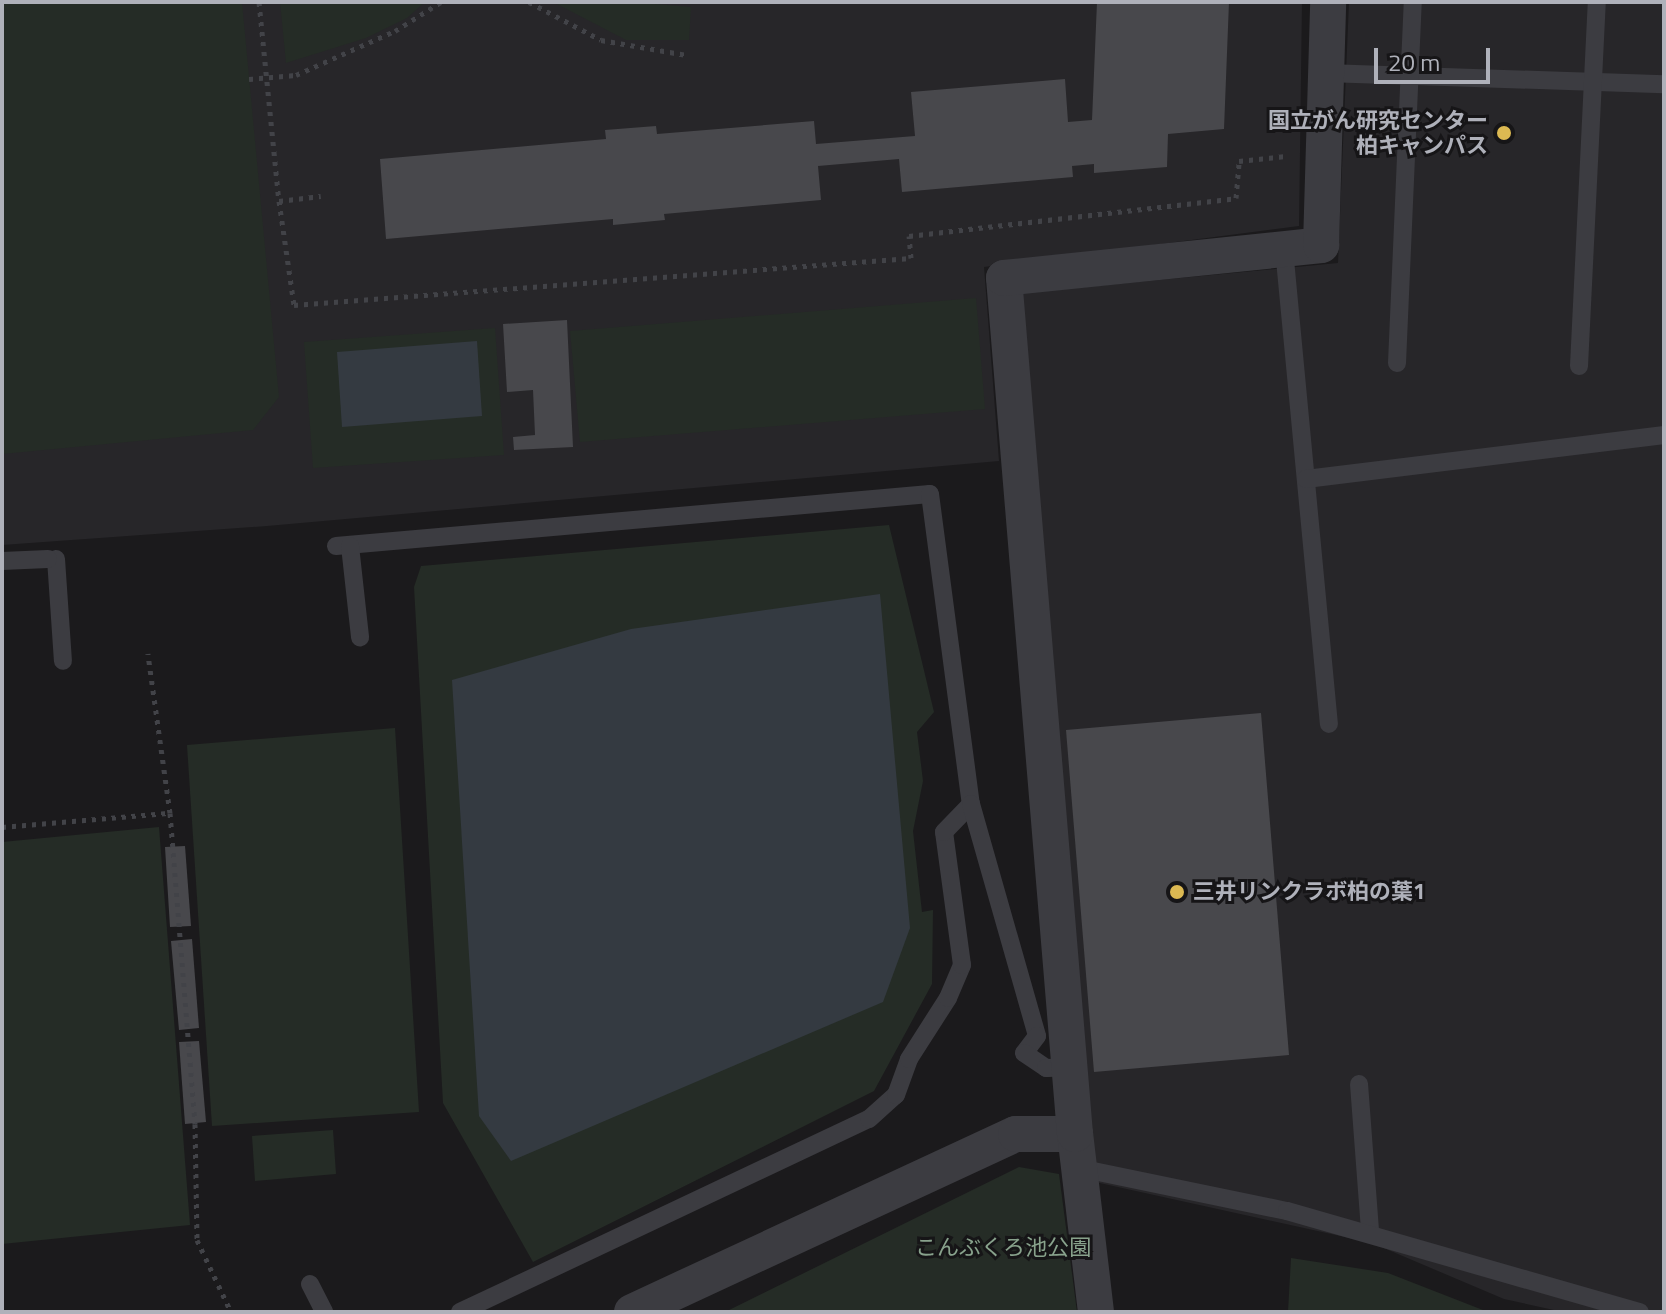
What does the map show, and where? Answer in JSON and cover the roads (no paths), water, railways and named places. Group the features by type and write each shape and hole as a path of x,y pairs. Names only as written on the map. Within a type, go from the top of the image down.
{"street":[{"path":"1096,1312 1069,1067 1004,278 1321,245 1328,2"},
{"path":"632,1312 1016,1134 1077,1151"}],"lane":[{"path":"1397,363 1413,2"},
{"path":"1579,366 1597,2"},
{"path":"1326,73 1664,84"},
{"path":"1284,249 1306,479 1307,566 1314,655 1329,724"},
{"path":"1306,479 1664,435"},
{"path":"360,637 343,546 930,494 971,804 1037,1036 1024,1053 1046,1068 1069,1067"},
{"path":"2,561 52,559 63,661"},
{"path":"460,1312 869,1119 896,1095 909,1059 948,998 962,965 944,832 971,804"},
{"path":"1359,1084 1370,1232"},
{"path":"1077,1151 1370,1232 1640,1312"},
{"path":"310,1284 324,1312"}],"place":[{"name":"国立がん研究センター 柏キャンパス","path":"1504,133"},
{"name":"三井リンクラボ柏の葉1","path":"1177,892"}],"park label":[{"name":"こんぶくろ池公園","path":"1003,1248"}]}
